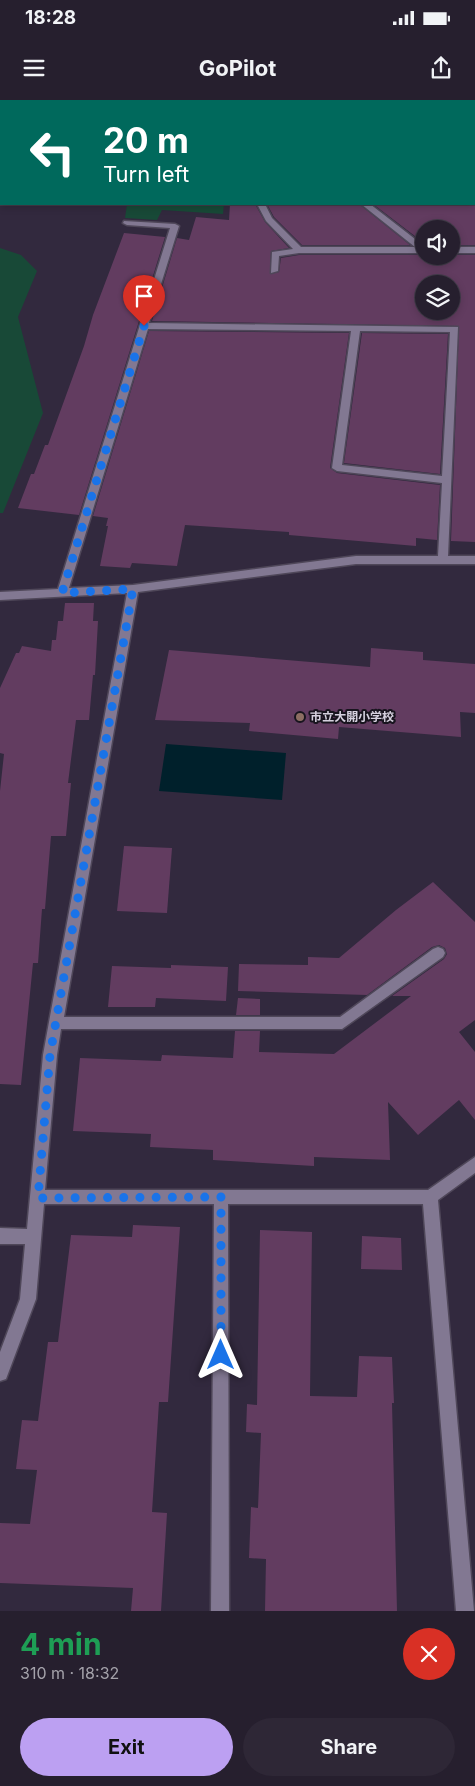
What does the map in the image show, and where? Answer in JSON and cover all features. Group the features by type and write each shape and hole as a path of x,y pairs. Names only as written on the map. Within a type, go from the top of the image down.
{"street":[{"path":"262,205 269,219 299,250"},
{"path":"366,205 415,244"},
{"path":"62,593 175,226 127,224"},
{"path":"274,271 275,254 299,250 415,250"},
{"path":"460,250 475,250"},
{"path":"144,326 456,329 443,559"},
{"path":"356,328 337,468 448,480"},
{"path":"0,596 133,589 356,560 475,560"},
{"path":"0,1373 28,1298 50,1055 133,589"},
{"path":"56,1023 342,1023 438,953"},
{"path":"38,1198 430,1196 475,1164"},
{"path":"430,1196 465,1611"},
{"path":"220,1611 221,1197"},
{"path":"0,1236 34,1237"}],"green space":[{"path":"127,205 224,205 223,214 162,210 157,220 125,218"},
{"path":"0,248 21,255 37,271 18,317 43,413 3,513 0,513"}],"water":[{"path":"166,744 286,753 282,800 159,791"}],"building":[{"path":"230,205 256,205 265,222 289,248 271,251 270,274 279,272 281,258 299,255 415,255 415,265 460,265 460,255 475,255 475,542 451,541 459,326 152,321 177,238 189,240 196,217 229,220"},
{"path":"268,205 360,205 410,245 302,245 274,217"},
{"path":"374,205 475,205 475,245 460,245 460,220 415,220 415,236"},
{"path":"124,233 165,237 79,515 18,508 31,474 34,474 45,445 48,445 84,346 93,315"},
{"path":"149,331 349,333 330,468 337,473 440,485 437,540 416,538 416,546 289,535 289,532 185,525 177,566 132,563 130,568 100,566 108,518 93,516"},
{"path":"362,333 448,334 440,474 344,463"},
{"path":"65,603 94,603 93,621 98,621 95,675 93,675 89,720 76,720 68,783 71,783 66,836 51,836 45,909 42,909 38,963 33,963 21,1085 0,1084 0,791 4,754 0,753 0,688 16,653 19,653 22,646 51,651 52,640 56,640 58,621 63,621"},
{"path":"371,648 423,652 423,660 475,664 475,713 460,712 461,737 339,727 338,739 249,731 250,723 155,720 169,650 370,667"},
{"path":"124,846 172,848 167,913 117,911"},
{"path":"433,882 475,922 475,1020 459,1032 475,1052 475,1120 459,1100 418,1135 388,1102 390,1160 314,1157 314,1166 213,1160 213,1150 150,1147 151,1134 73,1131 80,1058 161,1061 162,1055 233,1058 235,1031 260,1031 259,1052 334,1054 411,996 392,996 444,959 447,954 445,948 439,945 432,947 367,995 238,991 239,964 308,965 308,957 339,958"},
{"path":"171,965 228,967 226,1001 156,998 155,1007 108,1007 112,966 171,968"},
{"path":"238,998 260,999 260,1015 236,1015"},
{"path":"133,1225 180,1227 168,1402 159,1402 152,1512 167,1513 161,1611 131,1611 133,1588 0,1583 0,1523 30,1524 37,1470 16,1469 22,1420 38,1421 48,1342 58,1342 71,1235 132,1237"},
{"path":"260,1230 312,1232 310,1396 357,1397 359,1356 392,1357 397,1611 265,1611 266,1559 249,1558 251,1507 258,1508 261,1433 246,1432 247,1404 257,1405"},
{"path":"362,1236 401,1238 402,1270 361,1269"}],"place":[{"name":"市立大開小学校","path":"300,717"}],"route":[{"path":"144,326 62,593 133,589 50,1055 38,1198 221,1197 221,1355"}]}
